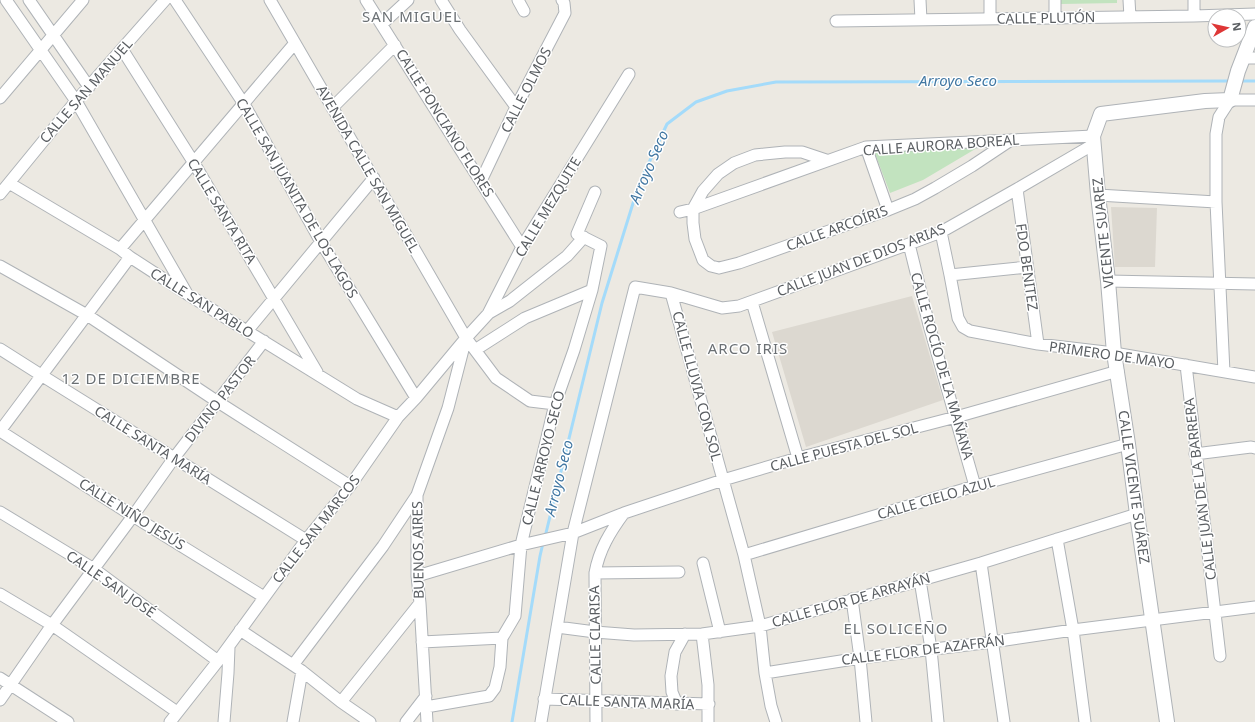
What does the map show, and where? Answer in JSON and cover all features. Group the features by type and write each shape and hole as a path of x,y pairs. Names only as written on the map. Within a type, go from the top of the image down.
{"street":[{"path":"6,0 76,101 187,294"},
{"path":"29,0 89,87"},
{"path":"0,98 83,0"},
{"name":"CALLE SAN MANUEL","path":"0,194 76,101 165,0"},
{"name":"CALLE SAN JUANITA DE LOS LAGOS","path":"175,0 244,104 321,242 416,398"},
{"name":"AVENIDA CALLE SAN MIGUEL","path":"270,0 466,338 496,378 530,401 555,404"},
{"name":"CALLE PONCIANO FLORES","path":"366,0 522,247"},
{"path":"382,24 408,0"},
{"path":"441,0 460,30 516,107"},
{"path":"518,0 524,11"},
{"name":"CALLE OLMOS","path":"481,181 516,107 565,13 562,0"},
{"path":"920,0 921,20"},
{"path":"990,0 990,19"},
{"path":"1055,0 1055,18"},
{"path":"1129,0 1130,17"},
{"path":"1194,0 1194,16"},
{"name":"CALLE PLUTÓN","path":"836,21 1255,14"},
{"path":"1224,372 1216,202 1216,134 1219,117 1231,96 1246,63 1255,27"},
{"path":"120,249 295,43"},
{"path":"332,108 395,45"},
{"name":"CALLE SANTA RITA","path":"122,49 194,163 318,374"},
{"name":"CALLE MEZQUITE","path":"466,338 488,314 522,247 629,74"},
{"path":"1231,96 1255,100"},
{"name":"VICENTE SUAREZ","path":"1114,354 1094,140 1101,114 1205,101 1231,96"},
{"name":"CALLE AURORA BOREAL","path":"680,212 693,209 826,160 866,147 1011,140 1094,140"},
{"name":"CALLE ARCOÍRIS","path":"693,209 695,239 703,260 711,266 719,268 739,263 888,210 936,188 1011,140"},
{"name":"CALLE JUAN DE DIOS ARIAS","path":"568,534 635,287 671,293 722,308 739,306 752,302 941,232 1017,189 1094,140"},
{"path":"866,147 888,210"},
{"path":"693,209 703,191 718,174 741,160 755,155 802,152 826,160"},
{"path":"247,330 374,178"},
{"name":"CALLE SAN PABLO","path":"9,184 120,249 187,294 357,399 398,418"},
{"name":"FDO BENITEZ","path":"1017,189 1026,267 1038,344"},
{"path":"488,314 510,301 567,256 580,236 595,192"},
{"path":"1098,195 1216,202"},
{"path":"941,232 950,276 1026,267"},
{"name":"CALLE ARROYO SECO","path":"426,702 489,696 495,688 500,667 502,638 515,616 521,545 555,404 574,350 592,290 601,246 580,236"},
{"name":"CALLE ROCÍO DE LA MAÑANA","path":"909,244 929,325 975,486"},
{"path":"0,431 130,257"},
{"path":"0,266 88,315 218,402 350,486"},
{"name":"PRIMERO DE MAYO","path":"950,276 958,318 962,327 970,331 1038,344 1114,354 1255,377"},
{"path":"1108,281 1255,284"},
{"path":"475,350 525,318 592,290"},
{"name":"CALLE LLUVIA CON SOL","path":"671,293 744,555 760,626 765,673 771,706 776,722"},
{"path":"752,302 798,458"},
{"name":"CALLE SAN MARCOS","path":"170,722 218,661 306,540 350,486 398,418 466,338"},
{"name":"BUENOS AIRES","path":"427,722 417,576 417,495 448,408 466,338"},
{"name":"DIVINO PASTOR","path":"0,700 52,625 174,458 264,341"},
{"name":"CALLE SANTA MARÍA","path":"0,348 306,540"},
{"name":"CALLE VICENTE SUÁREZ","path":"1114,354 1118,371 1167,722"},
{"name":"CALLE JUAN DE LA BARRERA","path":"1186,365 1195,454 1220,656"},
{"name":"CALLE PUESTA DEL SOL","path":"417,576 521,545 568,534 624,513 723,480 798,458 956,417 1118,371"},
{"name":"CALLE NIÑO JESÚS","path":"0,431 264,597"},
{"name":"CALLE CIELO AZUL","path":"744,555 975,486 1128,444"},
{"path":"1195,454 1251,447 1255,448"},
{"path":"293,722 297,668 417,495"},
{"name":"CALLE SAN JOSÉ","path":"0,512 94,569 218,661"},
{"name":"CALLE CLARISA","path":"596,722 596,562 610,532 624,513"},
{"name":"CALLE FLOR DE ARRAYÁN","path":"557,626 595,632 634,635 702,634 760,626 981,563 1137,514"},
{"path":"541,722 557,626 568,534"},
{"path":"1057,539 1073,630 1085,722"},
{"path":"703,563 720,632"},
{"path":"981,563 1004,722"},
{"path":"595,573 679,572"},
{"path":"920,580 930,649 938,722"},
{"path":"0,594 52,625 177,712"},
{"path":"852,599 860,658 866,722"},
{"path":"341,702 420,603"},
{"name":"CALLE FLOR DE AZAFRÁN","path":"765,673 860,658 1255,607"},
{"path":"240,630 297,668 366,721"},
{"path":"678,704 672,692 671,676 675,652 685,634"},
{"path":"702,634 708,685 708,722"},
{"path":"422,642 502,638"},
{"path":"224,722 229,646"},
{"path":"0,678 68,722"},
{"name":"CALLE SANTA MARÍA","path":"544,699 596,702 709,704"},
{"path":"406,722 426,702"}],"shaded area":[{"path":"1111,207 1157,208 1155,267 1115,267"},
{"path":"912,296 943,400 806,447 772,332"}],"green space":[{"path":"1060,0 1117,0 1117,3 1061,4"},
{"path":"977,148 923,180 890,193 874,151"}],"waterway":[{"name":"Arroyo Seco","path":"545,537 602,303 639,184 667,124 696,102 727,91 776,82 1231,81"},
{"name":"Arroyo Seco","path":"1239,81 1255,81"},
{"name":"Arroyo Seco","path":"512,722 543,543"}],"district":[{"name":"SAN MIGUEL","path":"412,17"},
{"name":"ARCO IRIS","path":"748,349"},
{"name":"12 DE DICIEMBRE","path":"131,379"},
{"name":"EL SOLICEÑO","path":"896,629"}]}
